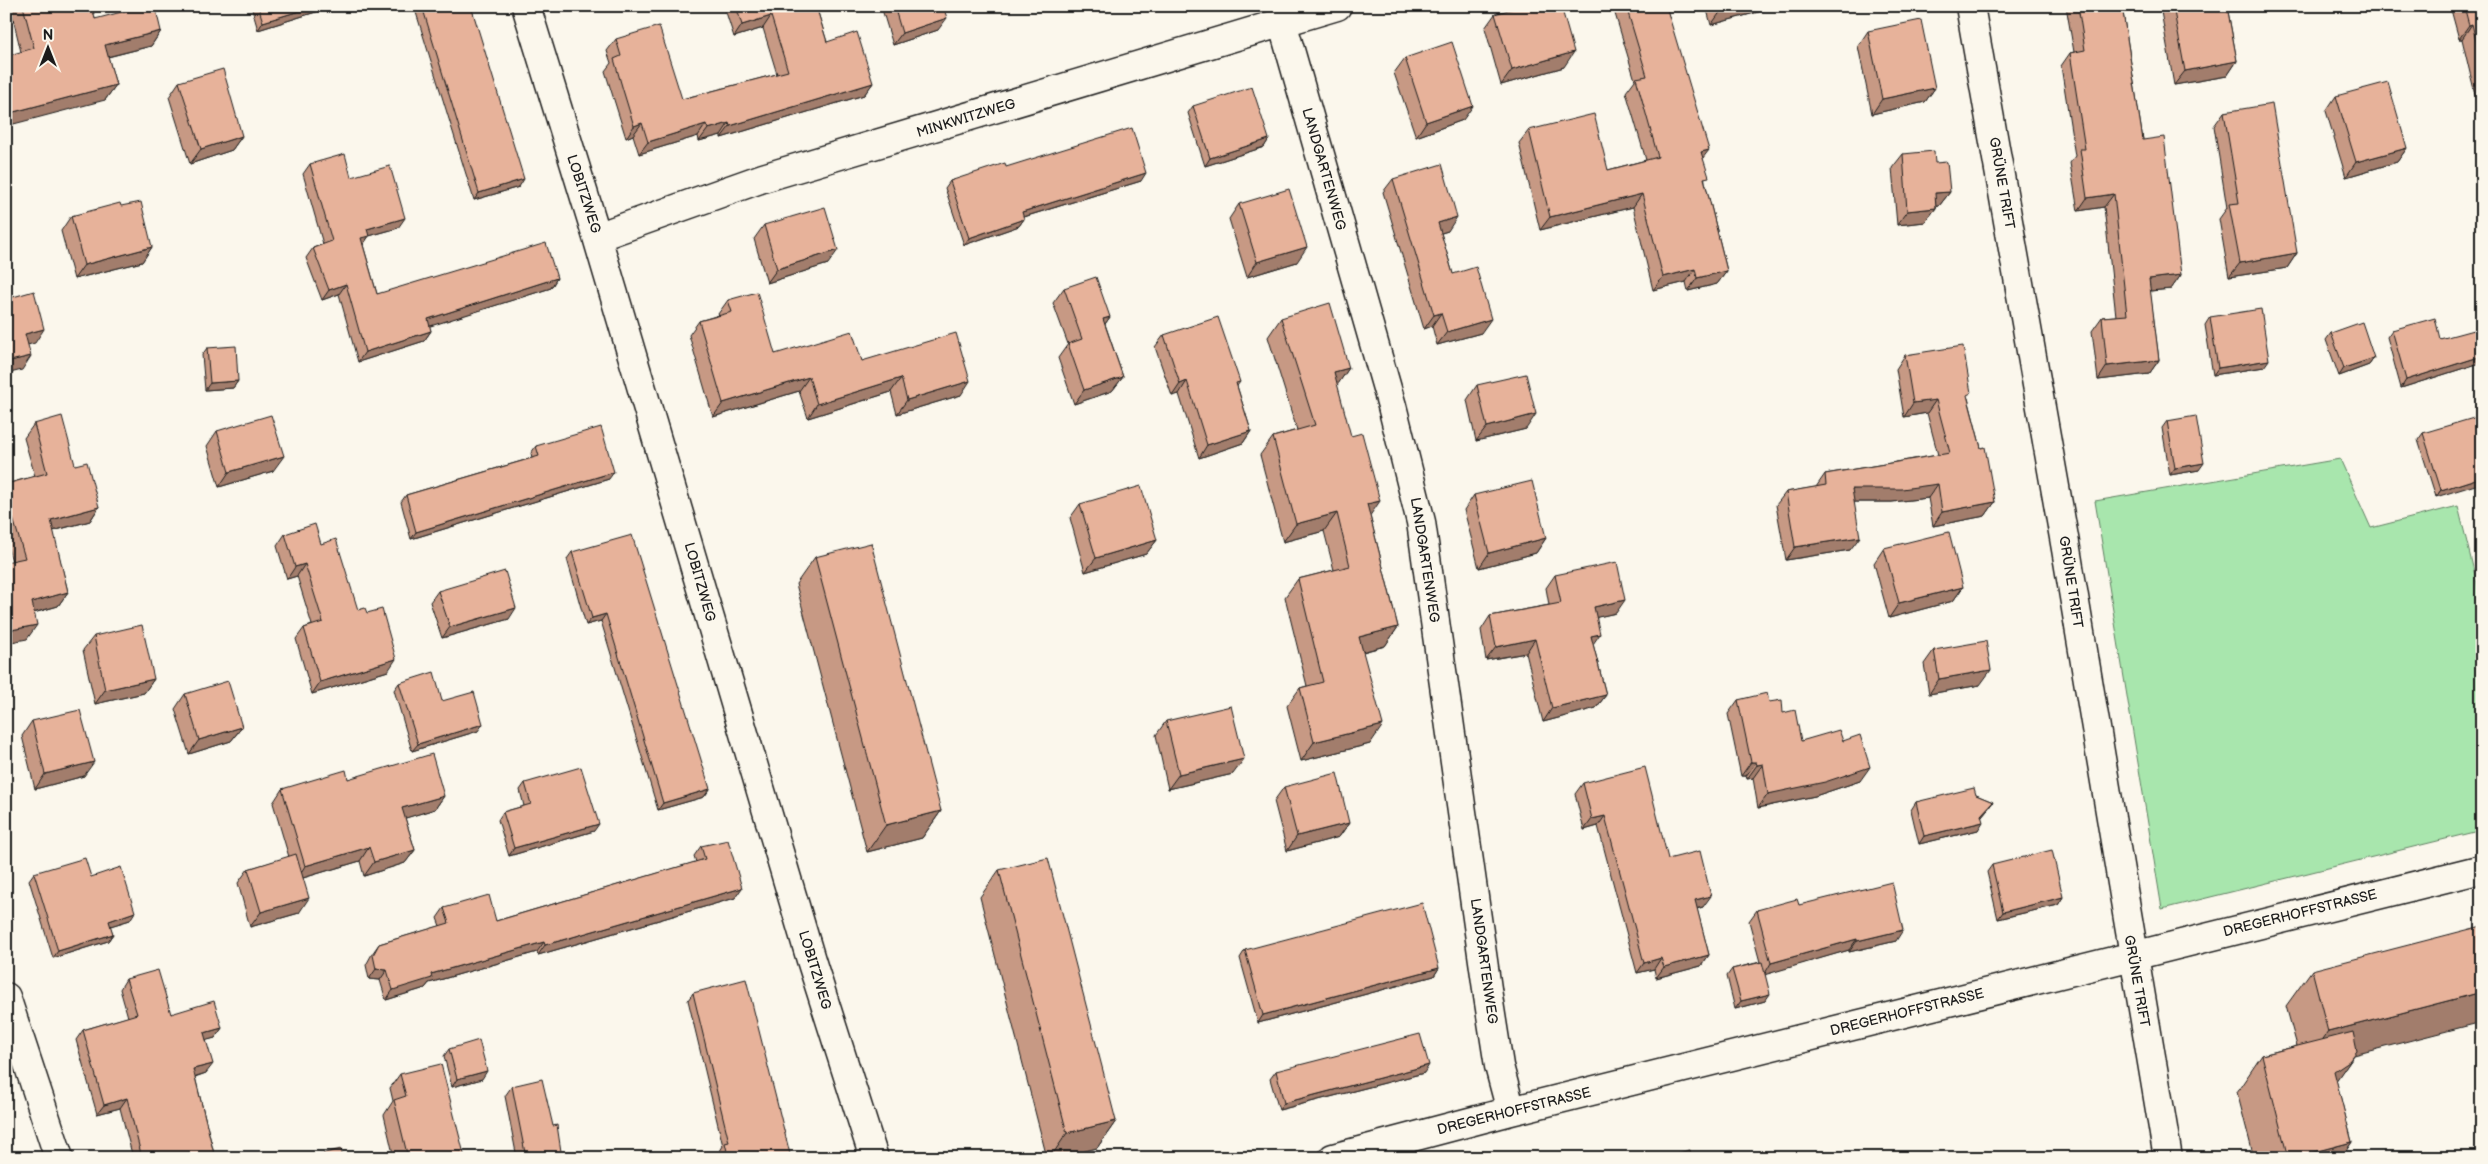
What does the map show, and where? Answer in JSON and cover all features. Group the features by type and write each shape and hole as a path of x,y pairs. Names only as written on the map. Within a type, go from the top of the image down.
{"street":[{"name":"LOBITZWEG","path":"526,6 597,237 809,952 874,1158"},
{"name":"MINKWITZWEG","path":"597,237 763,178 1337,6"},
{"name":"GRÜNE TRIFT","path":"1970,6 2064,540 2132,956 2168,1158"},
{"name":"LANDGARTENWEG","path":"1282,22 1392,406 1421,522 1488,996 1499,1066 1511,1111"},
{"name":"DREGERHOFFSTRASSE","path":"1333,1158 1511,1111 2482,869"},
{"path":"6,997 59,1158"}],"green space":[{"path":"2340,459 2371,528 2458,506 2482,604 2482,830 2162,909 2095,501"}],"building":[{"path":"23,6 92,6 95,19 144,6 155,6 161,31 105,45 116,85 6,114 6,56 34,48"},
{"path":"258,6 316,6 263,22"},
{"path":"422,6 471,6 524,179 479,193"},
{"path":"736,6 816,6 827,42 857,32 873,83 730,126 729,123 708,129 706,124 648,142 642,123 634,126 614,59 621,56 616,39 659,26 682,99 788,71 771,16 742,25"},
{"path":"894,6 943,6 947,18 902,33"},
{"path":"1521,6 1561,6 1574,52 1512,70 1495,14"},
{"path":"1626,6 1666,6 1709,150 1701,152 1709,177 1704,178 1727,271 1697,278 1695,269 1663,277 1642,194 1550,217 1529,130 1594,114 1608,170 1658,157 1636,78 1647,76"},
{"path":"1720,6 1736,6 1721,11"},
{"path":"2078,6 2122,6 2143,140 2164,137 2181,275 2149,279 2159,360 2107,366 2102,317 2127,315 2114,194 2087,198 2080,149 2085,149 2070,53 2085,50"},
{"path":"2173,6 2227,6 2237,61 2185,71"},
{"path":"2464,6 2482,6 2482,66 2472,24 2469,25"},
{"path":"1921,20 1935,88 1882,99 1868,31"},
{"path":"1452,42 1473,106 1426,122 1405,58"},
{"path":"223,69 242,136 201,149 179,82"},
{"path":"2388,82 2407,148 2356,162 2336,96"},
{"path":"1252,87 1269,139 1210,158 1193,106"},
{"path":"2272,104 2297,253 2240,263 2229,204 2239,203 2224,112"},
{"path":"1132,128 1146,173 1022,212 1024,219 969,238 950,181 1005,163 1006,167"},
{"path":"1934,151 1935,163 1947,162 1950,192 1935,193 1936,208 1907,211 1903,154"},
{"path":"345,154 351,177 390,166 405,218 367,229 369,236 361,238 377,294 546,243 557,278 428,319 431,331 365,352 346,284 329,290 313,248 332,241 310,164"},
{"path":"1442,164 1457,217 1438,223 1453,274 1476,267 1491,319 1447,332 1441,313 1434,315 1393,179"},
{"path":"1289,189 1307,247 1257,262 1239,204"},
{"path":"141,202 152,247 84,265 71,216 120,203 121,206"},
{"path":"825,207 838,250 777,269 764,225"},
{"path":"1096,277 1110,317 1103,319 1123,377 1084,390 1068,344 1082,339 1064,288"},
{"path":"34,291 44,329 25,334 31,356 6,362 6,299"},
{"path":"757,292 775,354 852,331 862,361 956,333 970,381 907,400 901,378 817,404 809,377 723,403 699,321 732,312 728,300"},
{"path":"1330,303 1349,368 1334,372 1351,436 1362,433 1380,501 1367,504 1398,627 1359,637 1383,725 1314,742 1300,688 1323,682 1298,579 1350,566 1337,513 1296,524 1273,437 1315,425 1281,318"},
{"path":"2261,309 2269,360 2218,368 2210,317"},
{"path":"1218,317 1240,382 1236,383 1251,431 1207,445 1187,381 1180,384 1164,335"},
{"path":"2435,318 2440,339 2477,329 2482,345 2482,356 2406,380 2392,330"},
{"path":"2362,322 2374,358 2344,368 2331,333"},
{"path":"236,346 238,381 210,383 207,348"},
{"path":"1963,346 1971,393 1967,395 1981,448 1985,447 1995,502 1942,512 1938,484 1902,489 1852,489 1860,537 1795,547 1786,492 1826,485 1825,474 1950,453 1936,400 1913,403 1905,355"},
{"path":"1526,374 1536,414 1487,427 1477,385"},
{"path":"271,415 284,456 229,472 217,431"},
{"path":"62,416 75,465 87,462 99,507 51,520 68,592 32,602 37,625 6,631 6,562 25,558 6,495 6,484 47,473 34,424"},
{"path":"2196,416 2204,463 2175,468 2167,421"},
{"path":"2477,417 2482,432 2482,477 2441,490 2423,433"},
{"path":"601,427 614,472 416,532 406,495 539,456 536,446"},
{"path":"1532,481 1546,538 1489,553 1474,495"},
{"path":"1141,486 1157,540 1096,558 1080,504"},
{"path":"315,524 321,544 336,539 358,610 365,608 367,613 382,609 396,659 320,682 304,628 323,622 305,564 295,567 285,534"},
{"path":"1949,532 1963,587 1899,603 1884,548"},
{"path":"632,535 710,789 663,803 606,614 592,618 572,552"},
{"path":"871,543 941,811 886,825 815,557"},
{"path":"1617,562 1625,600 1594,607 1600,634 1591,636 1606,695 1552,708 1535,639 1496,647 1490,616 1561,603 1555,575"},
{"path":"505,571 516,608 450,627 438,591"},
{"path":"142,625 154,679 105,690 94,636"},
{"path":"1986,641 1991,670 1939,679 1934,650"},
{"path":"434,672 442,701 474,692 483,724 418,744 399,683"},
{"path":"228,681 242,727 199,740 185,694"},
{"path":"1767,693 1769,702 1782,700 1783,713 1795,710 1801,741 1839,730 1843,741 1860,735 1870,767 1825,782 1768,794 1763,764 1757,765 1756,762 1751,762 1738,700"},
{"path":"1231,706 1244,759 1179,774 1166,721"},
{"path":"80,710 94,762 45,774 32,721"},
{"path":"432,754 444,796 402,808 415,850 374,862 369,847 305,866 282,789 346,770 348,779"},
{"path":"581,767 599,824 514,848 503,812 531,804 525,783"},
{"path":"1645,767 1668,859 1700,851 1711,896 1695,900 1709,955 1664,967 1661,958 1644,963 1605,816 1592,819 1583,783"},
{"path":"1337,773 1349,823 1297,836 1284,787"},
{"path":"1974,788 1976,795 1993,802 1981,815 1983,822 1924,836 1916,802"},
{"path":"728,840 742,888 545,945 544,942 431,974 432,978 393,990 387,970 376,969 373,955 379,944 449,923 444,908 489,895 496,921 705,859 701,846"},
{"path":"2052,850 2063,897 2003,912 1992,865"},
{"path":"296,854 309,898 261,912 248,869"},
{"path":"85,858 91,877 121,867 135,912 109,921 113,934 58,951 34,873"},
{"path":"1048,858 1116,1121 1067,1133 999,870"},
{"path":"1892,882 1903,930 1857,941 1857,939 1771,963 1757,910 1797,899 1799,905"},
{"path":"1422,903 1439,968 1263,1015 1245,950"},
{"path":"2482,926 2482,992 2328,1032 2312,970"},
{"path":"1762,962 1770,994 1741,1001 1732,969"},
{"path":"158,970 171,1014 214,1001 222,1028 204,1033 213,1064 193,1069 215,1158 142,1158 127,1098 104,1105 83,1030 137,1014 126,979"},
{"path":"746,979 791,1158 704,1158 727,1151 725,1143 729,1142 693,993"},
{"path":"2353,1032 2357,1051 2349,1061 2334,1071 2352,1142 2288,1158 2262,1055"},
{"path":"1420,1034 1429,1065 1284,1103 1276,1071"},
{"path":"479,1040 487,1071 457,1079 449,1049"},
{"path":"441,1064 465,1158 408,1158 394,1100 406,1096 400,1074"},
{"path":"542,1079 553,1126 557,1125 562,1158 526,1158 512,1086"},
{"path":"341,1149 343,1158 305,1158"},
{"path":"1690,1150 1692,1158 1660,1158"}]}
